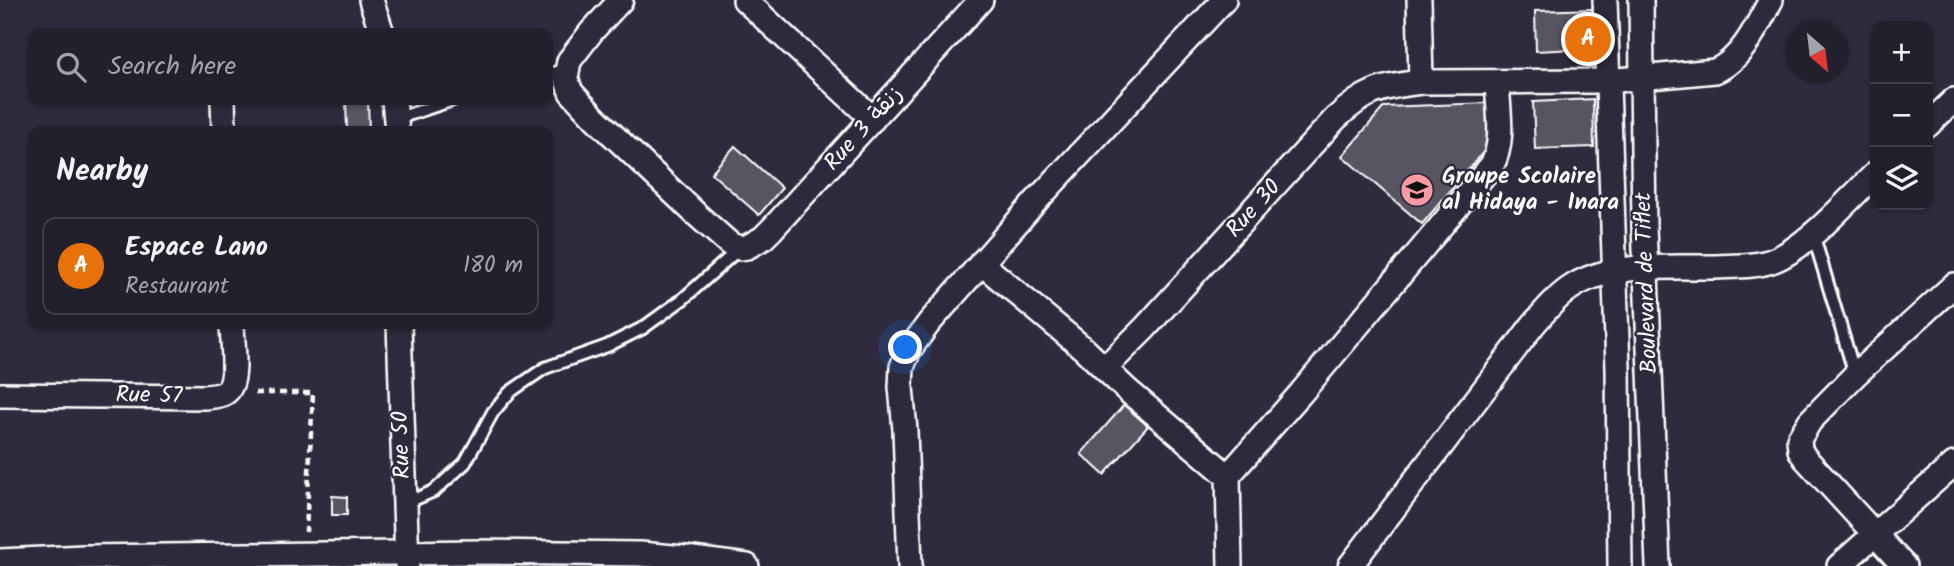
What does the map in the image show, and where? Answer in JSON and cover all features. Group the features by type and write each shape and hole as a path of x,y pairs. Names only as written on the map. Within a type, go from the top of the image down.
{"street":[{"path":"371,0 380,28"},
{"path":"621,0 558,72 577,100 697,215 731,245 740,248"},
{"path":"745,0 873,120"},
{"name":"Rue 3 زنقة","path":"740,248 756,242 772,229 982,0"},
{"path":"910,566 901,387 905,357 915,341 981,263 1224,0"},
{"path":"1419,0 1421,82"},
{"name":"Boulevard de Tiflet","path":"1605,0 1618,394 1620,566"},
{"name":"Rue 30","path":"1105,369 1178,293 1335,119 1354,102 1380,89 1421,82 1607,81 1710,72 1723,68 1737,56 1770,0"},
{"name":"Boulevard de Tiflet","path":"1643,3 1646,269 1658,566"},
{"path":"1230,566 1228,476 1489,170 1495,159 1499,139 1497,82"},
{"path":"1933,120 1954,100"},
{"path":"223,105 224,126"},
{"path":"1350,566 1533,325 1550,305 1575,285 1614,271 1765,263 1788,253 1812,234 1870,179"},
{"path":"981,263 1084,349 1228,476"},
{"path":"1904,566 1805,458 1799,445 1802,433 1810,421 1855,375 1954,285"},
{"path":"226,392 234,374 232,329"},
{"name":"Rue 50","path":"399,329 407,559"},
{"name":"Rue 57","path":"0,395 205,397 226,392"},
{"path":"1839,566 1954,464"},
{"path":"0,561 84,557 305,555 407,559 477,551 640,554 747,566"}],"lane":[{"path":"395,117 436,105"},
{"path":"1812,234 1855,375"},
{"path":"404,504 434,491 464,463 492,412 510,392 545,368 607,346 643,328 683,299 740,248"}],"path":[{"path":"226,392 313,393 305,555"}],"building":[{"path":"1596,9 1597,48 1536,51 1535,11"},
{"path":"1593,99 1594,147 1535,149 1533,102"},
{"name":"Groupe Scolaire al Hidaya - Inara","path":"1490,103 1492,150 1485,150 1422,224 1342,156 1384,107"},
{"path":"346,105 368,105 369,126 347,126"},
{"path":"735,146 782,188 759,215 711,173"},
{"path":"1124,405 1148,426 1104,475 1081,454"},
{"path":"332,496 347,497 347,515 332,515"}],"place":[{"name":"Espace Lano","path":"1588,39"},
{"name":"Groupe Scolaire al Hidaya - Inara","path":"1417,190"}]}
